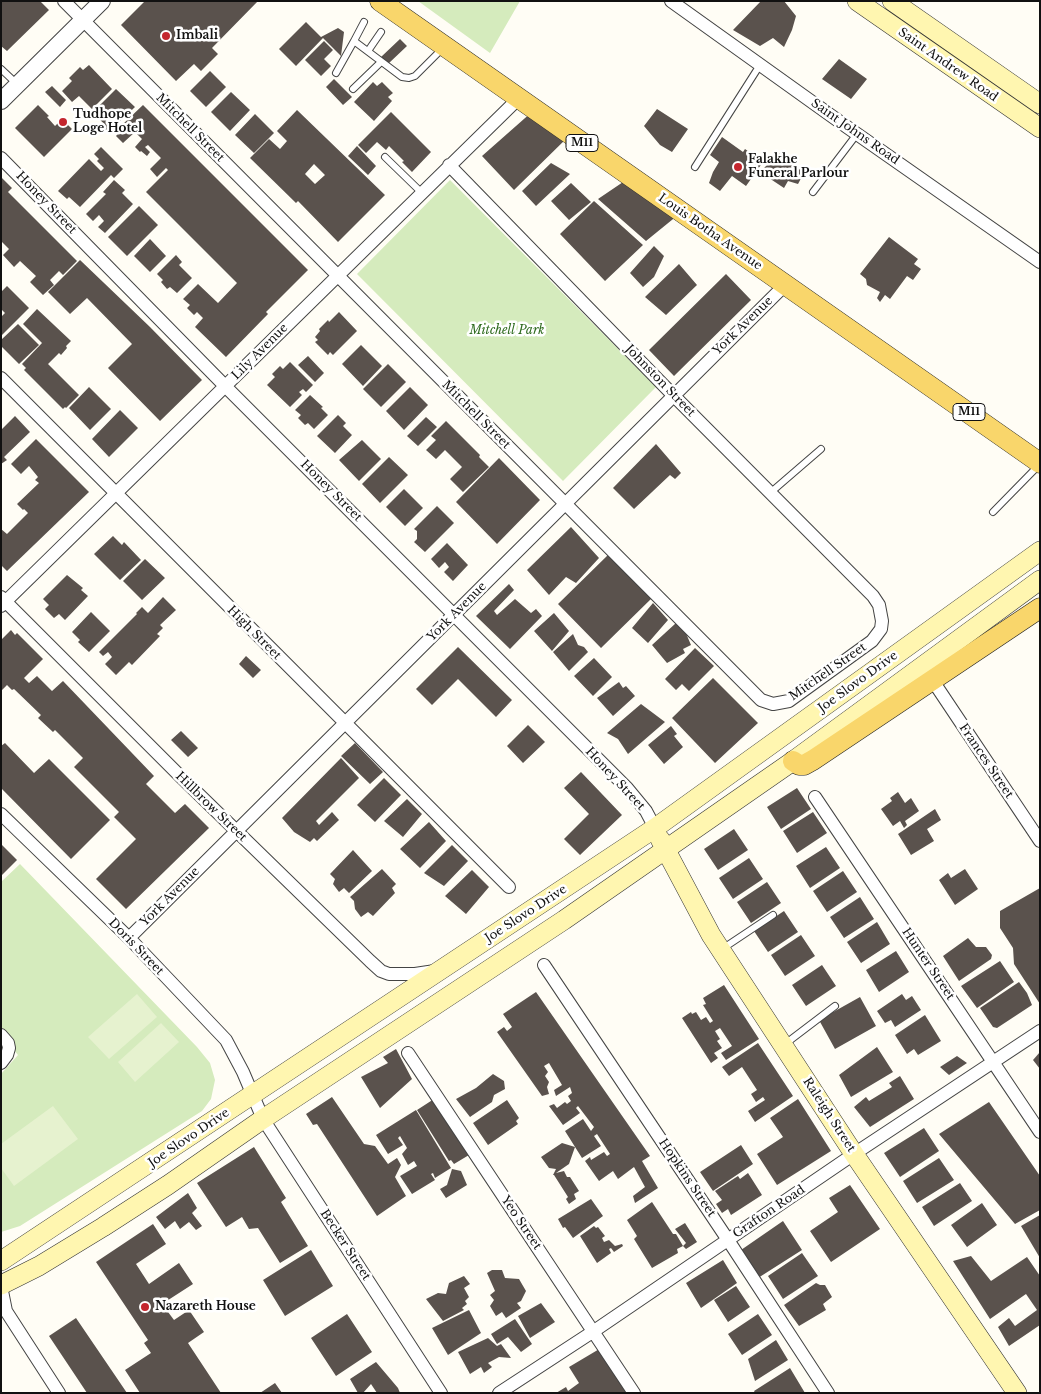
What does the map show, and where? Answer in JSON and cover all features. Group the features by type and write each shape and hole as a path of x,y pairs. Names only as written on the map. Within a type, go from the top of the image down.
{"main road":[{"name":"Louis Botha Avenue","path":"380,1 1040,463"},
{"name":"Saint Andrew Road","path":"857,1 1040,128"},
{"name":"Saint Andrew Road","path":"892,1 1040,104"},
{"name":"Joe Slovo Drive","path":"1,1261 655,828 1040,551"},
{"name":"Joe Slovo Drive","path":"1,1286 39,1266 168,1185 263,1119 564,920 793,761 1040,580"},
{"path":"793,761 799,765 804,765 813,760 1040,608"},
{"name":"Raleigh Street","path":"655,828 665,851 711,935 854,1154 1017,1393"}],"street":[{"name":"Mitchell Street","path":"64,1 564,504 754,693 766,702 781,703 795,697 872,641 881,629 882,621 879,605 873,596"},
{"path":"1,101 102,1"},
{"name":"Saint Johns Road","path":"671,1 1040,262"},
{"name":"Lily Avenue","path":"3,601 116,494 448,165 519,98"},
{"name":"Honey Street","path":"1,158 225,386 627,788 646,812 655,828"},
{"name":"Johnston Street","path":"448,165 873,596"},
{"name":"York Avenue","path":"129,938 785,285"},
{"name":"High Street","path":"1,378 509,887"},
{"name":"Hillbrow Street","path":"3,601 235,831 381,970 389,974 399,975 442,969"},
{"name":"Frances Street","path":"933,681 1040,841"},
{"name":"Hunter Street","path":"815,796 1040,1132"},
{"name":"Doris Street","path":"1,814 129,938 226,1040 240,1065 253,1095"},
{"name":"Hopkins Street","path":"544,965 828,1393"},
{"name":"Grafton Road","path":"499,1393 1040,1031"},
{"path":"1,1035 8,1043 9,1048 7,1056 1,1063"},
{"name":"Yeo Street","path":"408,1053 634,1393"},
{"name":"Becker Street","path":"253,1095 263,1119 441,1393"},
{"path":"1,1286 4,1312 59,1393"}],"lane":[{"path":"336,73 364,22"},
{"path":"368,51 381,32"},
{"path":"354,41 402,77 409,78 415,76 444,46"},
{"path":"353,89 380,62"},
{"path":"695,166 760,65"},
{"path":"1,69 18,85"},
{"path":"814,192 857,134"},
{"path":"384,158 421,192"},
{"path":"770,493 821,449"},
{"path":"993,512 1040,463"},
{"path":"721,950 773,915"},
{"path":"783,1046 835,1006"}],"green space":[{"path":"418,1 520,1 490,53"},
{"name":"Mitchell Park","path":"450,180 656,387 563,481 357,274"},
{"path":"20,864 197,1047 210,1063 215,1080 211,1099 202,1111 20,1226 1,1232 1,1074 18,1055 1,1035 1,882"},
{"path":"137,994 157,1017 109,1059 88,1037"},
{"path":"161,1023 179,1042 135,1082 118,1062"},
{"path":"53,1106 78,1139 14,1186 1,1168 1,1144"}],"building":[{"path":"1,1 40,1 49,10 7,51 1,46"},
{"name":"Imbali","path":"145,1 258,1 212,48 218,54 201,71 194,64 176,81 121,25"},
{"path":"761,1 784,1 796,16 784,47 773,38 760,46 733,30"},
{"path":"306,22 321,37 338,28 344,32 341,56 323,38 296,66 279,49"},
{"path":"400,39 407,46 388,64 381,57"},
{"path":"324,41 333,50 324,59 331,66 321,76 305,60"},
{"path":"839,59 867,79 851,99 822,79"},
{"path":"89,65 112,89 92,109 79,96 72,102 62,91 72,81 69,78 80,67 83,70"},
{"path":"210,71 226,87 206,107 190,91"},
{"path":"334,79 352,97 343,105 326,87"},
{"path":"373,82 377,86 382,82 393,93 388,97 392,101 374,121 354,102"},
{"path":"52,86 66,100 60,107 45,92"},
{"path":"116,89 135,107 108,133 101,126 104,124 93,112"},
{"path":"231,92 250,110 230,131 211,112"},
{"path":"38,105 49,116 47,117 55,126 62,119 72,129 44,157 15,128"},
{"path":"143,105 308,270 266,312 268,314 226,357 195,327 203,318 197,312 194,315 187,308 190,305 183,299 198,284 218,303 237,283 146,192 168,170 166,168 157,177 150,169 161,158 148,145 145,147 150,152 147,156 135,147 142,139 135,132 123,143 116,136 124,127 122,125"},
{"path":"657,109 688,129 672,152 660,145 644,126"},
{"path":"297,110 385,195 338,242 298,201 296,203 250,158 269,139 280,149 287,141 277,131","holes":["314,164 325,175 315,184 305,174"]},
{"path":"533,111 569,136 514,190 482,156"},
{"path":"391,112 431,152 412,172 389,146 386,150 377,142 366,153 358,145"},
{"path":"255,114 274,133 254,153 235,135"},
{"name":"Falakhe Funeral Parlour","path":"722,137 743,152 745,149 763,162 746,186 732,176 720,191 709,183 719,162 710,155"},
{"path":"357,146 376,166 368,175 348,156"},
{"path":"101,147 123,169 114,178 111,175 80,207 69,197 67,199 58,191 89,159 101,171 104,168 97,161 99,159 94,154"},
{"path":"779,153 805,171 798,184 788,181 784,188 769,178 764,168"},
{"path":"551,163 570,174 536,206 522,191"},
{"path":"1,177 12,188 8,192 77,261 63,275 59,271 50,280 54,285 43,295 30,282 36,276 20,261 14,267 3,255 9,249 1,241"},
{"path":"629,178 678,215 646,241 598,199"},
{"path":"114,180 125,190 122,193 133,204 105,233 98,227 104,221 99,215 93,221 86,214 106,194 103,192"},
{"path":"571,183 591,202 569,220 551,201"},
{"path":"594,201 643,245 605,281 560,234"},
{"path":"139,206 158,225 127,256 108,237"},
{"path":"889,237 918,259 914,264 921,269 913,280 907,276 890,299 885,295 880,302 877,298 880,292 867,285 866,279 860,274"},
{"path":"150,239 166,256 150,272 134,256"},
{"path":"654,246 664,256 654,277 643,287 630,273"},
{"path":"176,255 182,262 179,265 192,278 177,293 170,287 167,289 161,282 163,280 157,274"},
{"path":"80,260 202,380 160,421 108,368 132,344 87,298 70,314 48,292"},
{"path":"679,264 697,285 666,315 645,297"},
{"path":"726,274 751,300 674,376 649,350"},
{"path":"7,286 29,308 1,336 1,317 5,313 1,309 1,292"},
{"path":"37,309 71,341 61,355 59,353 48,364 79,395 63,409 24,370 26,368 22,364 42,343 23,324"},
{"path":"339,312 357,331 333,355 330,352 328,355 315,342 318,340 315,337 320,331 319,329"},
{"path":"18,324 39,345 19,364 1,346 1,340"},
{"path":"361,345 382,366 363,386 342,364"},
{"path":"308,356 324,373 315,382 298,365"},
{"path":"290,362 313,385 306,392 303,389 299,392 302,395 290,407 267,385 275,377 272,374 280,366 283,369"},
{"path":"388,364 406,382 381,407 363,389"},
{"path":"89,387 111,409 90,430 69,408"},
{"path":"410,387 428,405 404,430 386,411"},
{"path":"310,395 323,407 321,408 328,415 314,429 308,423 305,425 298,418 301,415 295,410"},
{"path":"120,410 138,428 109,457 92,439"},
{"path":"338,415 346,423 343,426 352,435 335,453 317,436"},
{"path":"15,416 30,432 4,457 7,460 1,464 1,430"},
{"path":"426,417 437,427 418,446 407,436"},
{"path":"446,421 480,455 479,457 489,467 463,492 450,479 462,467 445,450 436,459 426,450 436,440 431,436"},
{"path":"36,439 89,492 7,571 1,565 1,529 7,534 28,513 17,504 39,483 35,480 38,477 29,466 21,474 11,464"},
{"path":"362,440 381,459 359,481 339,460"},
{"path":"656,444 681,473 675,479 670,475 634,509 613,488"},
{"path":"389,457 408,475 380,503 362,484"},
{"path":"499,458 540,500 497,544 456,502"},
{"path":"404,489 423,508 405,526 386,507"},
{"path":"437,506 454,523 425,552 414,542 417,539 417,531 414,529"},
{"path":"571,527 599,558 576,583 566,577 549,595 527,570"},
{"path":"113,536 122,545 124,542 141,560 120,580 94,554"},
{"path":"447,543 468,565 453,581 444,572 449,567 445,562 439,568 431,559"},
{"path":"609,554 652,598 601,648 558,604"},
{"path":"145,559 165,578 142,600 123,581"},
{"path":"67,575 83,588 81,590 88,596 65,620 59,614 54,618 45,609 49,605 43,599"},
{"path":"509,584 514,590 494,611 497,615 515,599 531,613 536,609 542,616 510,649 476,616"},
{"path":"163,597 176,610 160,625 163,628 157,634 160,636 132,665 129,662 116,675 105,664 112,657 108,652 103,656 99,652 142,607 148,613"},
{"path":"653,603 668,620 648,643 632,628"},
{"path":"91,612 110,631 89,652 78,642 80,640 72,632"},
{"path":"554,613 569,631 552,651 534,631"},
{"path":"676,623 685,631 691,645 683,649 685,653 667,663 652,645"},
{"path":"11,630 15,635 17,633 43,659 24,678 29,683 37,676 52,691 63,681 154,776 146,784 175,813 185,804 209,828 126,909 96,879 136,839 114,817 119,812 74,767 83,758 55,730 53,732 38,718 41,715 14,689 12,690 7,685 1,691 1,640"},
{"path":"573,634 578,645 584,647 588,652 569,671 553,652"},
{"path":"458,647 512,700 496,717 458,679 432,705 416,689"},
{"path":"695,648 714,666 689,691 682,684 676,690 665,679"},
{"path":"246,656 261,670 253,678 239,664"},
{"path":"594,658 612,677 593,696 574,676"},
{"path":"713,678 758,723 715,763 672,718"},
{"path":"619,682 623,688 626,686 635,696 613,716 597,698"},
{"path":"641,704 665,722 628,754 618,739 607,733"},
{"path":"528,725 545,742 523,763 507,746"},
{"path":"671,726 677,734 674,736 683,747 664,764 648,745"},
{"path":"181,731 198,748 188,757 171,740"},
{"path":"5,743 34,773 49,759 110,820 71,859 1,788 1,746"},
{"path":"355,743 383,772 370,784 341,756"},
{"path":"341,758 359,778 316,821 319,825 332,812 339,820 317,841 314,838 310,842 294,832 282,818"},
{"path":"581,772 622,815 580,855 564,839 589,814 564,788"},
{"path":"384,778 401,795 375,822 357,805"},
{"path":"797,788 811,809 781,829 767,807"},
{"path":"898,792 905,803 911,798 919,811 905,821 907,825 904,828 900,821 893,826 881,809 892,801 890,798"},
{"path":"407,799 422,814 403,837 384,821"},
{"path":"935,809 941,820 927,829 934,841 911,855 898,834"},
{"path":"813,812 827,833 797,853 783,831"},
{"path":"429,822 446,841 420,868 400,849"},
{"path":"734,829 748,850 718,870 704,849"},
{"path":"1,844 17,860 1,876"},
{"path":"452,845 468,861 444,886 424,873"},
{"path":"826,847 840,868 810,888 796,866"},
{"path":"353,850 372,871 349,893 344,888 339,892 333,884 335,879 330,874"},
{"path":"749,858 763,879 733,899 719,878"},
{"path":"382,869 396,884 392,888 395,893 373,916 368,912 361,917 355,909 354,901 350,897"},
{"path":"965,869 978,889 955,905 939,880 948,873 951,878"},
{"path":"472,870 489,887 466,914 445,896"},
{"path":"843,871 857,892 827,912 813,891"},
{"path":"767,882 781,903 751,923 737,902"},
{"path":"1040,888 1040,1004 1014,964 1013,948 1000,928 1000,911"},
{"path":"860,897 874,919 844,938 830,917"},
{"path":"784,911 798,932 768,952 754,931"},
{"path":"877,922 890,944 861,963 847,942"},
{"path":"801,935 815,956 785,976 771,955"},
{"path":"968,938 976,947 986,947 992,955 991,959 959,981 943,956"},
{"path":"896,951 909,972 879,992 866,970"},
{"path":"1000,961 1014,982 977,1008 961,986"},
{"path":"822,965 836,986 806,1006 792,985"},
{"path":"1019,982 1027,993 1032,1005 997,1028 993,1027 980,1008"},
{"path":"724,985 759,1039 726,1060 721,1053 732,1046 720,1028 715,1031 720,1039 717,1041 722,1048 714,1053 718,1058 711,1063 682,1018 691,1012 692,1014 696,1012 701,1020 706,1017 710,1023 713,1021 703,1005 706,1004 703,998"},
{"path":"536,992 650,1156 642,1161 658,1188 635,1203 633,1196 645,1187 634,1167 618,1179 613,1171 599,1181 585,1161 590,1157 591,1160 604,1152 607,1156 610,1154 597,1134 594,1136 601,1146 582,1158 565,1131 583,1119 591,1131 594,1127 578,1106 576,1108 580,1113 563,1125 549,1106 554,1104 557,1108 565,1102 567,1104 571,1101 568,1096 572,1093 570,1087 556,1096 554,1090 562,1085 549,1063 544,1066 548,1072 545,1076 549,1082 547,1087 549,1094 542,1096 497,1032 504,1027 507,1031 512,1027 503,1014"},
{"path":"902,994 906,1000 912,996 921,1010 895,1027 891,1020 885,1023 877,1011"},
{"path":"860,997 876,1026 835,1049 819,1020"},
{"path":"925,1015 941,1041 918,1055 914,1049 907,1054 895,1035"},
{"path":"758,1043 793,1096 755,1122 748,1111 765,1100 763,1097 756,1102 751,1094 757,1090 742,1067 729,1076 722,1067"},
{"path":"877,1047 893,1072 851,1097 839,1075"},
{"path":"396,1049 412,1079 380,1108 361,1077 388,1063 383,1057"},
{"path":"1040,1052 1040,1069 1033,1060"},
{"path":"957,1056 967,1063 949,1075 940,1067"},
{"path":"493,1074 504,1081 505,1089 494,1095 492,1102 470,1117 456,1099 476,1088"},
{"path":"900,1076 914,1099 870,1127 854,1107 866,1097 869,1101 892,1087 889,1083"},
{"path":"332,1097 364,1144 375,1146 388,1164 397,1158 401,1165 395,1177 406,1196 377,1216 317,1124 313,1125 306,1114"},
{"path":"434,1099 469,1155 454,1164 451,1160 449,1161 417,1110"},
{"path":"798,1099 831,1151 777,1185 757,1154 783,1137 770,1118"},
{"path":"507,1100 519,1118 516,1121 518,1124 488,1145 473,1123"},
{"path":"989,1102 1040,1176 1040,1210 1015,1224 939,1134"},
{"path":"416,1110 451,1168 435,1178 433,1173 431,1174 435,1180 412,1194 400,1176 417,1166 414,1161 408,1165 402,1154 407,1148 400,1136 398,1138 403,1145 388,1154 376,1135"},
{"path":"924,1128 939,1151 900,1177 884,1153"},
{"path":"562,1143 575,1147 569,1164 556,1173 564,1171 579,1191 574,1194 576,1199 569,1204 566,1199 568,1197 553,1175 556,1169 549,1168 541,1157"},
{"path":"741,1145 753,1164 713,1191 700,1172"},
{"path":"254,1147 286,1198 281,1202 308,1246 280,1263 258,1228 249,1229 242,1217 226,1227 197,1183"},
{"path":"939,1158 954,1180 917,1203 903,1181"},
{"path":"452,1169 461,1171 467,1185 446,1198 440,1189 447,1185"},
{"path":"748,1173 762,1195 731,1215 728,1209 722,1213 716,1204 722,1200 715,1191 738,1176 740,1179"},
{"path":"960,1183 972,1201 934,1226 922,1207"},
{"path":"850,1185 880,1229 831,1262 810,1231 838,1212 829,1198"},
{"path":"188,1193 197,1208 192,1213 202,1226 196,1230 189,1222 180,1229 175,1221 165,1229 156,1217"},
{"path":"591,1199 603,1216 573,1238 565,1227 563,1228 558,1219"},
{"path":"652,1202 683,1246 677,1249 678,1253 652,1268 634,1239 637,1236 627,1220"},
{"path":"982,1203 997,1225 967,1247 951,1225"},
{"path":"1040,1215 1040,1258 1021,1226"},
{"path":"783,1221 802,1250 758,1278 741,1250"},
{"path":"685,1223 697,1242 686,1249 683,1246 686,1243 675,1229"},
{"name":"Nazareth House","path":"153,1224 166,1244 136,1264 149,1284 179,1263 193,1284 162,1304 174,1320 189,1310 204,1332 188,1343 221,1393 140,1393 125,1370 151,1353 144,1343 148,1340 96,1262"},
{"path":"594,1226 598,1227 605,1236 602,1238 604,1242 609,1240 615,1246 622,1244 623,1246 614,1252 611,1248 609,1249 611,1253 597,1263 580,1236"},
{"path":"311,1250 333,1286 285,1316 263,1280"},
{"path":"802,1253 818,1276 783,1299 768,1276"},
{"path":"971,1256 991,1281 1027,1257 1040,1276 1040,1325 1009,1346 998,1327 1009,1318 1015,1326 1037,1310 1026,1294 990,1319 953,1261"},
{"path":"723,1260 737,1283 701,1308 686,1283"},
{"path":"492,1270 502,1270 505,1278 519,1279 526,1291 521,1301 517,1303 521,1308 506,1318 502,1312 496,1316 490,1306 494,1300 490,1295 495,1291 487,1273"},
{"path":"464,1276 470,1284 464,1288 469,1297 465,1301 467,1304 462,1308 464,1310 443,1321 426,1299 438,1293 446,1294 449,1283"},
{"path":"816,1283 825,1285 832,1297 823,1304 826,1310 799,1326 784,1305"},
{"path":"736,1286 750,1307 728,1322 714,1300"},
{"path":"541,1303 555,1322 530,1338 518,1316"},
{"path":"469,1310 481,1333 448,1355 432,1328"},
{"path":"347,1314 372,1352 336,1376 311,1338"},
{"path":"758,1314 772,1335 742,1355 728,1334"},
{"path":"76,1318 127,1393 87,1393 49,1336"},
{"path":"515,1319 532,1344 521,1352 508,1337 497,1344 491,1334"},
{"path":"488,1338 497,1346 501,1344 511,1358 499,1357 488,1363 492,1367 484,1373 481,1367 470,1374 458,1352"},
{"path":"776,1340 788,1360 755,1381 748,1359"},
{"path":"601,1348 629,1393 556,1393 566,1387 568,1391 579,1383 569,1367"},
{"path":"376,1362 400,1393 377,1393 371,1384 363,1393 358,1393 350,1379"},
{"path":"790,1368 805,1393 755,1393 754,1391"},
{"path":"275,1383 282,1393 260,1393"}],"place":[{"name":"Imbali","path":"166,36"},
{"name":"Tudhope Loge Hotel","path":"63,122"},
{"name":"Falakhe Funeral Parlour","path":"738,167"},
{"name":"Nazareth House","path":"145,1307"}]}
